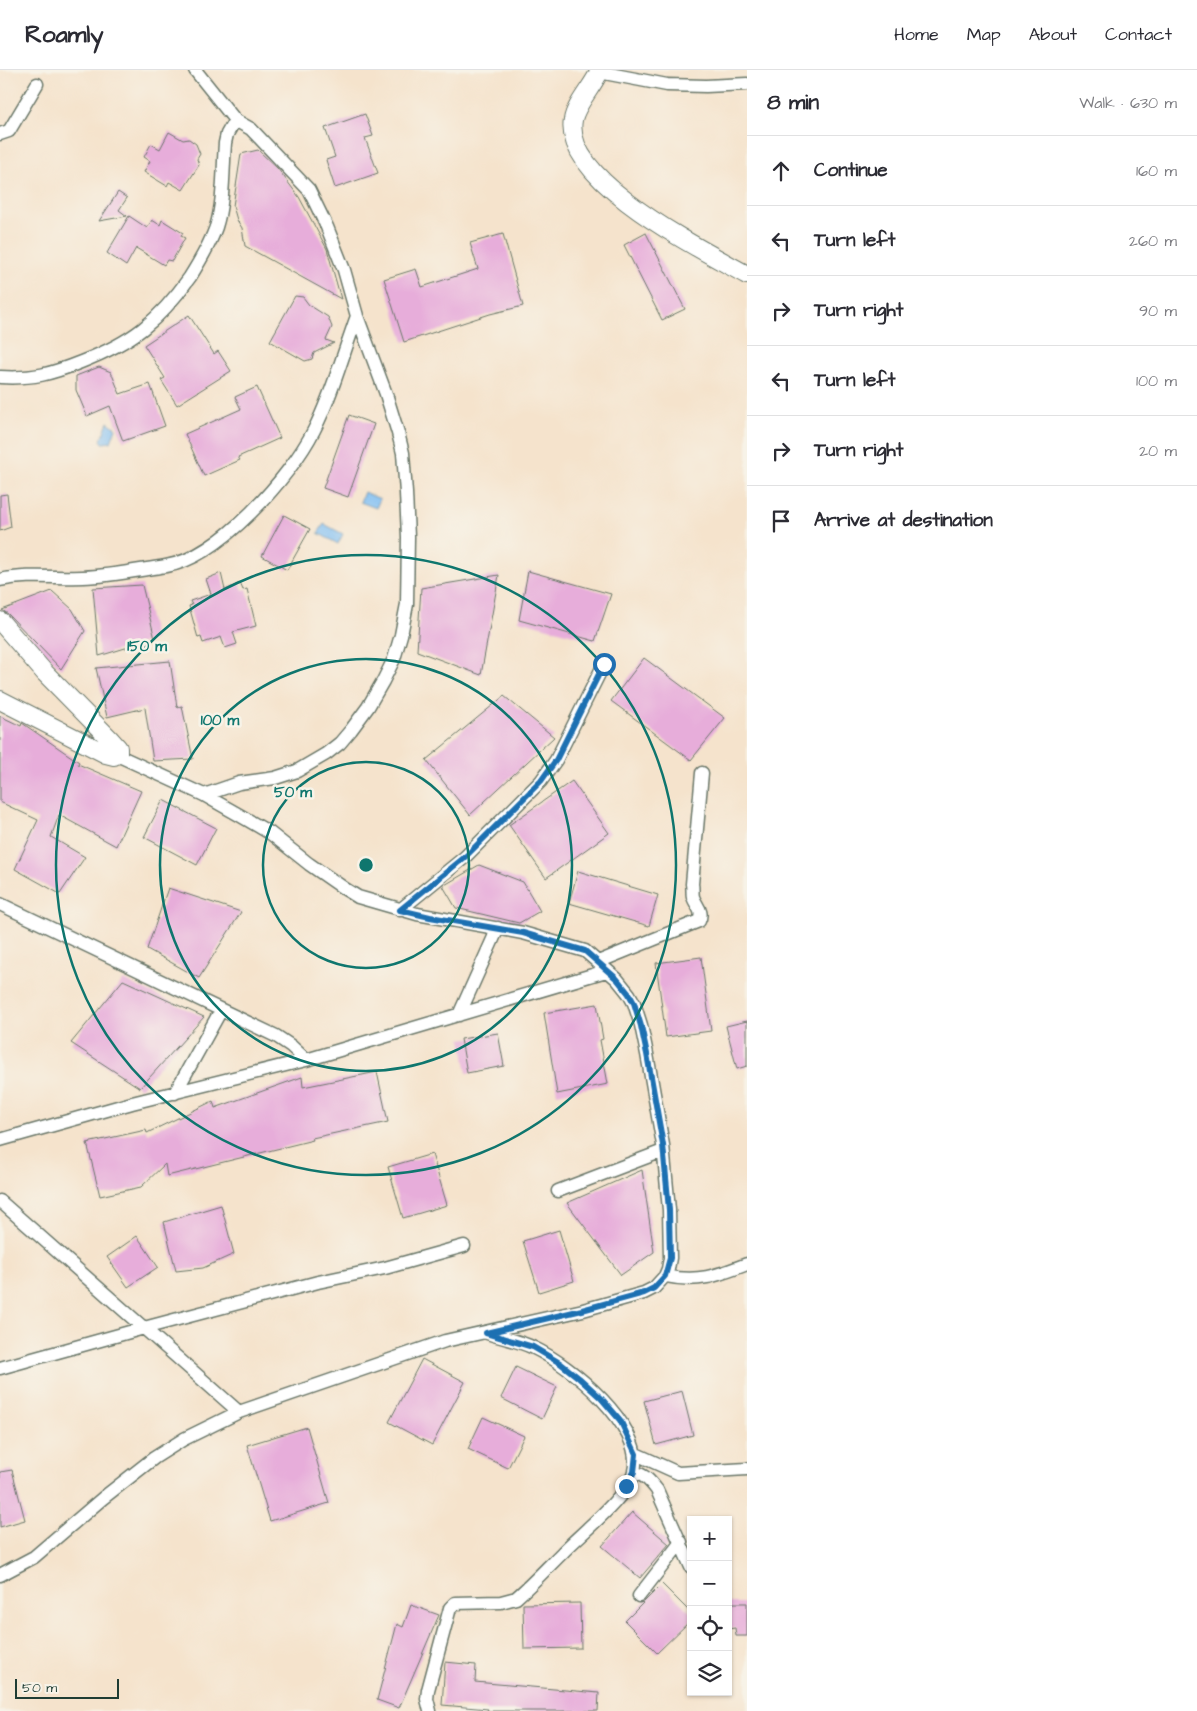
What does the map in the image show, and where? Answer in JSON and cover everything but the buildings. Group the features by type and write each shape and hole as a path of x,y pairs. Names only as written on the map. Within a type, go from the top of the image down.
{"street":[{"path":"194,70 235,120 251,129 309,190 327,227 344,270 357,316 386,394 402,453 406,493 408,581 405,618 396,652 383,681 365,712 344,738 326,754 291,774 239,783 204,795"},
{"path":"747,84 666,85 644,82 599,71 573,119 572,134 576,146 587,163 624,199 670,233 747,275"},
{"path":"0,134 9,131 38,84"},
{"path":"0,377 40,376 102,354 129,340 163,312 174,300 196,267 216,227 220,213 225,143 227,134 235,120"},
{"path":"0,580 32,576 94,577 167,566 187,559 223,537 254,510 272,491 305,447 320,417 357,316"},
{"path":"0,621 45,673 114,742 119,751 117,755"},
{"path":"400,910 465,857 541,781 556,760 604,664"},
{"path":"0,700 94,749 111,756 117,755 204,795 270,833 345,889 367,900 430,917 498,928 585,951 617,979 629,994 634,1003 641,1026 663,1151 669,1210 670,1258 665,1276 654,1288 644,1293 582,1310 444,1341 239,1412 184,1439 154,1458 103,1498 34,1557 0,1575"},
{"path":"0,1140 306,1060 459,1015 602,967 699,921 701,916 700,909 693,897 692,884 702,774"},
{"path":"0,904 276,1036 291,1046 306,1060"},
{"path":"459,1015 498,928"},
{"path":"175,1093 221,1010"},
{"path":"558,1191 663,1151"},
{"path":"0,1201 239,1412"},
{"path":"0,1368 318,1282 385,1268 464,1246"},
{"path":"665,1276 693,1280 708,1278 747,1264"},
{"path":"430,1711 426,1699 428,1690 450,1608 454,1603 501,1602 516,1598 618,1499 634,1472 636,1454 620,1420 601,1398 560,1363 533,1347 486,1333"},
{"path":"636,1454 678,1473 747,1469"},
{"path":"634,1472 641,1474 649,1480 657,1490 689,1561"},
{"path":"640,1596 681,1542"}],"water":[{"path":"108,422 116,428 111,442 103,443 101,440"},
{"path":"364,492 380,499 376,508 360,502"},
{"path":"324,524 343,534 338,544 318,533"}],"route":[{"path":"604,664 556,760 532,792 465,857 400,910 523,933 585,951 617,979 634,1003 647,1054 663,1145 669,1210 670,1258 665,1276 654,1288 644,1293 486,1333 533,1347 560,1363 601,1398 620,1420 636,1454 634,1472 626,1486"}]}
